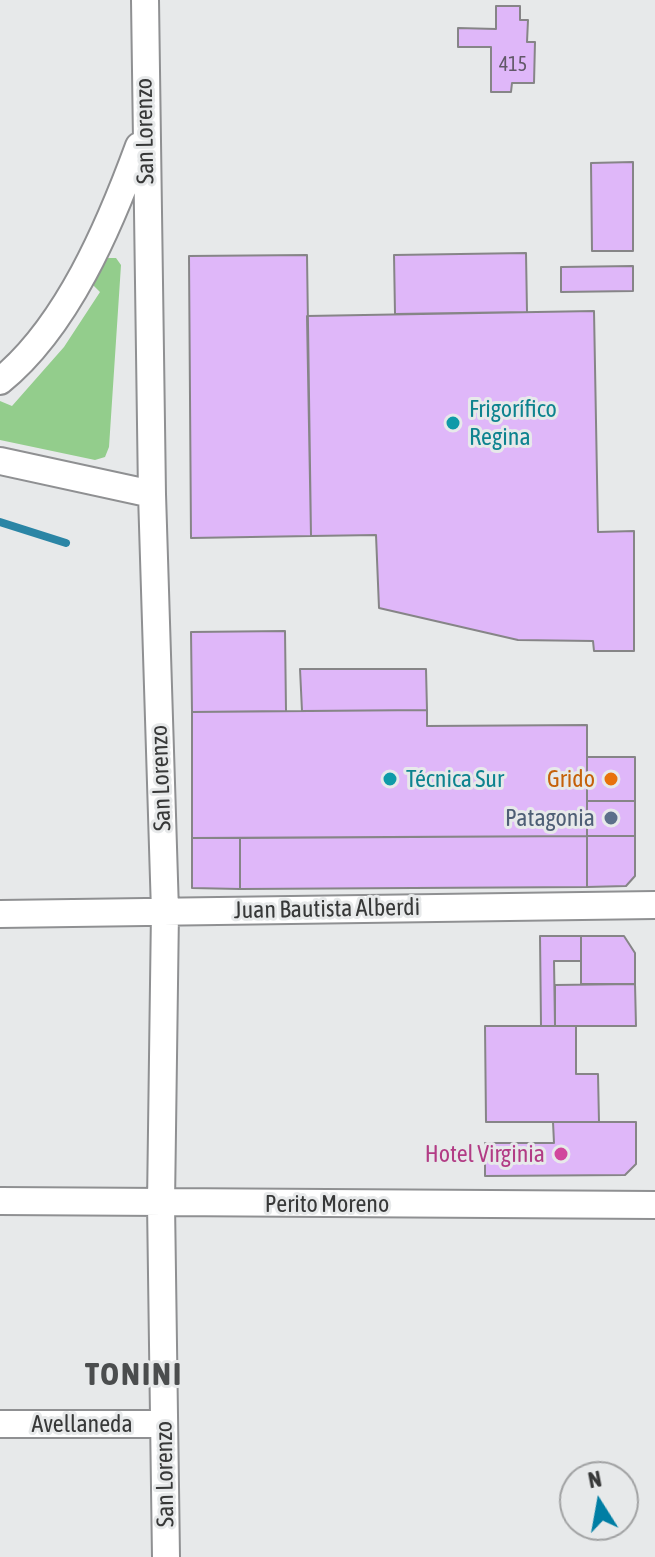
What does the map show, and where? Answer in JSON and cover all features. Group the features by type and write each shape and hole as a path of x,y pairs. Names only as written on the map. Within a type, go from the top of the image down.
{"street":[{"path":"135,0 145,29"},
{"name":"San Lorenzo","path":"145,0 152,494 165,911 161,1203 166,1557"},
{"path":"0,381 39,343 88,261 115,212 145,129"},
{"path":"0,461 152,494"},
{"name":"Juan Bautista Alberdi","path":"0,914 655,905"},
{"name":"Perito Moreno","path":"0,1201 655,1205"},
{"name":"Avellaneda","path":"0,1424 164,1424"}],"green space":[{"path":"108,258 116,258 121,265 109,447 105,457 95,460 0,440 0,401 12,406 64,347 100,292 91,283"}],"building":[{"path":"496,6 520,6 520,20 528,20 527,42 535,42 534,83 512,83 511,92 491,92 491,47 458,47 458,28 496,29"},
{"path":"633,162 633,251 592,251 591,163"},
{"path":"526,253 527,312 395,314 394,255"},
{"path":"307,255 311,536 191,538 189,256"},
{"path":"633,266 633,291 561,292 561,267"},
{"name":"Frigorífico Regina","path":"594,311 598,532 634,531 634,651 594,651 593,641 518,640 379,608 376,535 311,536 307,316"},
{"path":"285,631 286,711 192,712 191,632"},
{"path":"300,669 426,669 427,710 302,711"},
{"name":"Técnica Sur","path":"427,710 427,726 587,725 587,836 192,838 192,712"},
{"name":"Grido","path":"587,757 635,757 635,801 587,801"},
{"name":"Patagonia","path":"587,801 635,801 635,836 587,836"},
{"path":"587,836 635,836 635,876 626,886 587,887"},
{"path":"587,836 587,887 240,889 240,838"},
{"path":"192,838 240,838 240,889 192,888"},
{"path":"540,936 581,936 581,961 554,961 555,1026 541,1026"},
{"path":"581,936 624,936 635,953 635,984 581,984"},
{"path":"635,984 636,1026 555,1026 555,985"},
{"path":"485,1026 576,1026 576,1074 598,1074 599,1122 486,1122"},
{"name":"Hotel Virginia","path":"553,1122 636,1122 636,1164 625,1175 485,1176 485,1143 554,1143"}],"waterway":[{"path":"0,522 66,543"}],"place":[{"name":"Frigorífico Regina","path":"453,423"},
{"name":"Técnica Sur","path":"390,779"},
{"name":"Grido","path":"611,779"},
{"name":"Patagonia","path":"611,818"},
{"name":"Hotel Virginia","path":"561,1154"}],"district":[{"name":"TONINI","path":"134,1375"}]}
